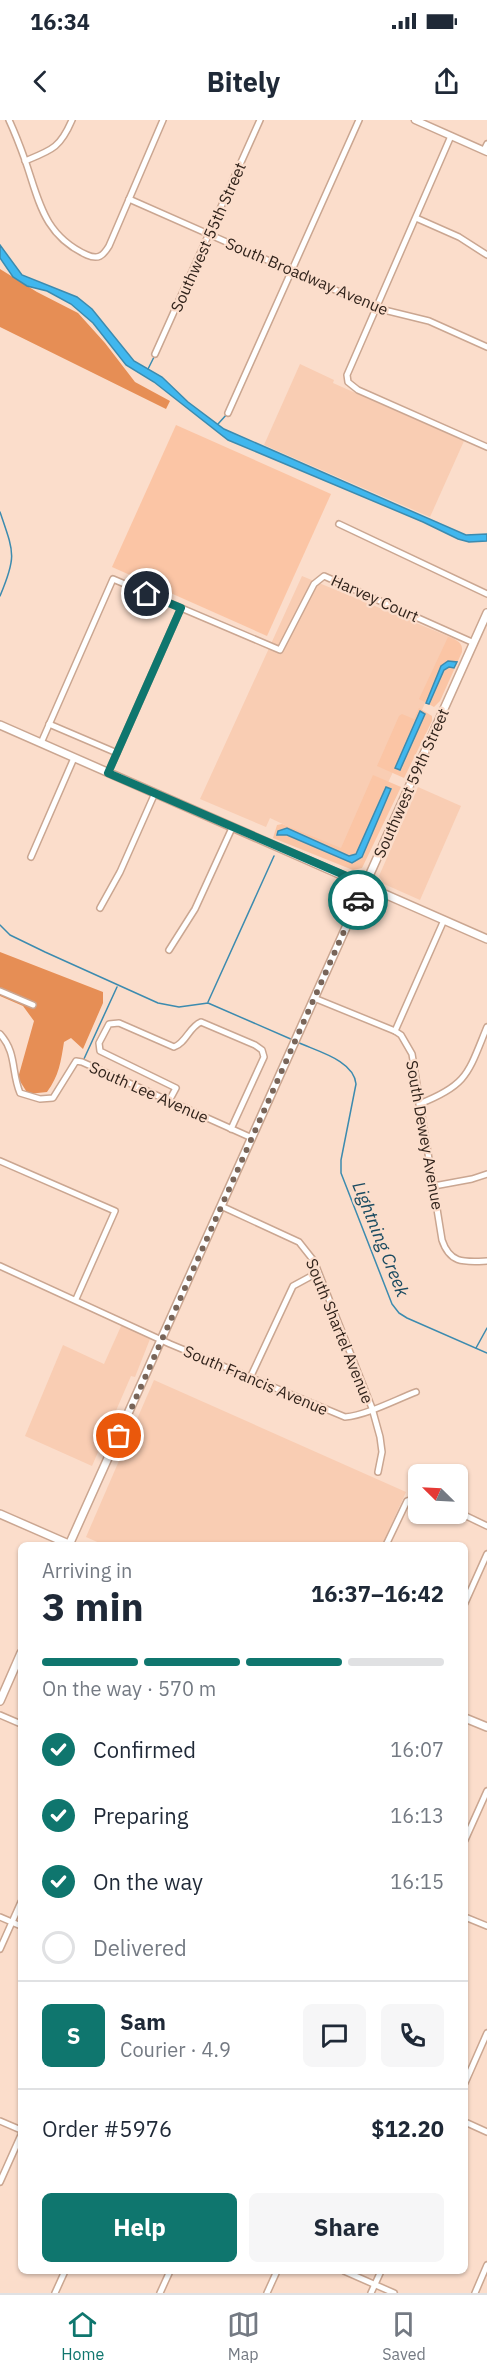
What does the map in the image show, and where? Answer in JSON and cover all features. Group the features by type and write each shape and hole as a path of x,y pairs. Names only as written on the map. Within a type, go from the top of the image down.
{"main road":[{"name":"Southwest 59th Street","path":"71,1542 487,613"},
{"path":"0,724 154,794 487,939"},
{"path":"0,1514 63,1542"},
{"path":"0,1701 18,1660"},
{"path":"468,1719 487,1727"}],"street":[{"path":"9,120 35,194 50,225 73,247 92,257 104,254 109,246 163,120"},
{"path":"25,161 51,151 60,144 72,120"},
{"name":"Southwest 55th Street","path":"155,354 260,120"},
{"path":"228,413 359,120"},
{"path":"415,120 486,149"},
{"path":"451,136 349,368 348,382 358,390 487,447"},
{"name":"South Broadway Avenue","path":"129,199 292,273 376,308 429,321 487,347"},
{"path":"416,218 459,237 487,255"},
{"path":"339,524 487,594"},
{"name":"Harvey Court","path":"49,724 113,579 280,650 314,584 324,576 474,643"},
{"path":"108,773 181,608"},
{"path":"41,743 49,724 117,753"},
{"path":"31,856 74,758"},
{"path":"100,908 120,872 154,794"},
{"path":"169,951 195,909 232,828"},
{"path":"314,998 396,1031 444,920"},
{"path":"0,991 33,1005"},
{"path":"170,1101 176,1088 101,1052 99,1043 109,1024 119,1023 174,1047 180,1045 201,1022 258,1047 264,1057 231,1129"},
{"path":"419,1104 441,1095 463,1079 487,1027"},
{"name":"South Dewey Avenue","path":"396,1031 401,1035 412,1054 446,1250 451,1257 461,1260 487,1261"},
{"name":"South Lee Avenue","path":"0,1034 14,1056 14,1078 20,1093 40,1099 53,1098 76,1061 252,1137"},
{"path":"0,1161 115,1211 75,1299"},
{"path":"434,1186 487,1174"},
{"name":"South Shartel Avenue","path":"221,1206 299,1242 314,1261 372,1408 382,1452 378,1472"},
{"name":"South Francis Avenue","path":"0,1266 250,1378 345,1417 360,1415 372,1408 416,1392"},
{"path":"250,1378 293,1286 317,1273"},
{"path":"387,1542 408,1501"},
{"path":"468,1517 487,1526"},
{"path":"468,1596 487,1554"},
{"path":"0,1715 18,1723"},
{"path":"468,1833 487,1791"},
{"path":"0,1949 18,1909"},
{"path":"0,1917 18,1925"},
{"path":"468,1918 487,1926"},
{"path":"468,2076 487,2033"},
{"path":"0,2121 18,2131"},
{"path":"468,2123 487,2132"},
{"path":"0,2182 18,2140"},
{"path":"475,2293 487,2265"},
{"path":"55,2293 64,2274"},
{"path":"160,2293 169,2274"},
{"path":"267,2293 276,2274"},
{"path":"351,2274 394,2293"},
{"path":"371,2293 380,2274"}],"shaded area":[{"path":"0,269 37,292 78,313 135,382 170,401 166,409 0,327"},
{"path":"300,364 334,380 333,383 464,441 430,517 264,445"},
{"path":"176,425 331,494 267,636 112,567"},
{"path":"302,576 455,639 386,787 350,856 270,818 266,827 200,799"},
{"path":"448,637 459,642 462,652 440,701 434,707 419,699"},
{"path":"419,708 432,716 432,721 404,778 377,766 399,716 402,714 414,719"},
{"path":"373,775 401,787 362,868 353,870 273,838 277,825 282,824 341,848"},
{"path":"418,787 461,806 420,900 384,884 379,876"},
{"path":"0,952 103,992 103,1003 83,1049 71,1038 64,1042 57,1074 47,1092 28,1094 18,1078 34,1021 23,1006 0,996"},
{"path":"122,1324 150,1339 135,1377 131,1376 92,1466 25,1436 63,1345 104,1364"},
{"path":"154,1380 406,1492 383,1542 97,1542 86,1537"}],"water":[{"path":"0,245 22,275 77,297 92,309 134,361 162,377 188,402 224,429 466,535 487,534 487,541 469,542 458,539 228,440 154,382 126,365 93,323 71,304 47,291 27,286 13,277 0,258"},
{"path":"448,661 457,662 454,668 449,667 444,670 429,704 426,703 441,666"},
{"path":"420,711 425,714 400,770 395,768"},
{"path":"386,787 391,789 362,857 352,863 287,835 277,835 278,831 287,828 349,856 356,854"}],"waterway":[{"path":"148,369 154,357"},
{"path":"218,424 227,414"},
{"name":"Lightning Creek","path":"0,512 12,554 9,572 0,596"},
{"path":"208,1002 274,856"},
{"name":"Lightning Creek","path":"0,925 10,935 158,1003 179,1007 208,1003 293,1040"},
{"path":"83,1061 117,987"},
{"name":"Lightning Creek","path":"297,1042 333,1057 349,1069 354,1076 356,1084 341,1160 341,1173 392,1304 399,1313 407,1318 487,1353"},
{"path":"476,1348 487,1328"}],"way so far":[{"path":"119,1436 358,900"}],"route":[{"path":"147,594 181,608 108,773 365,884 358,900"}]}
